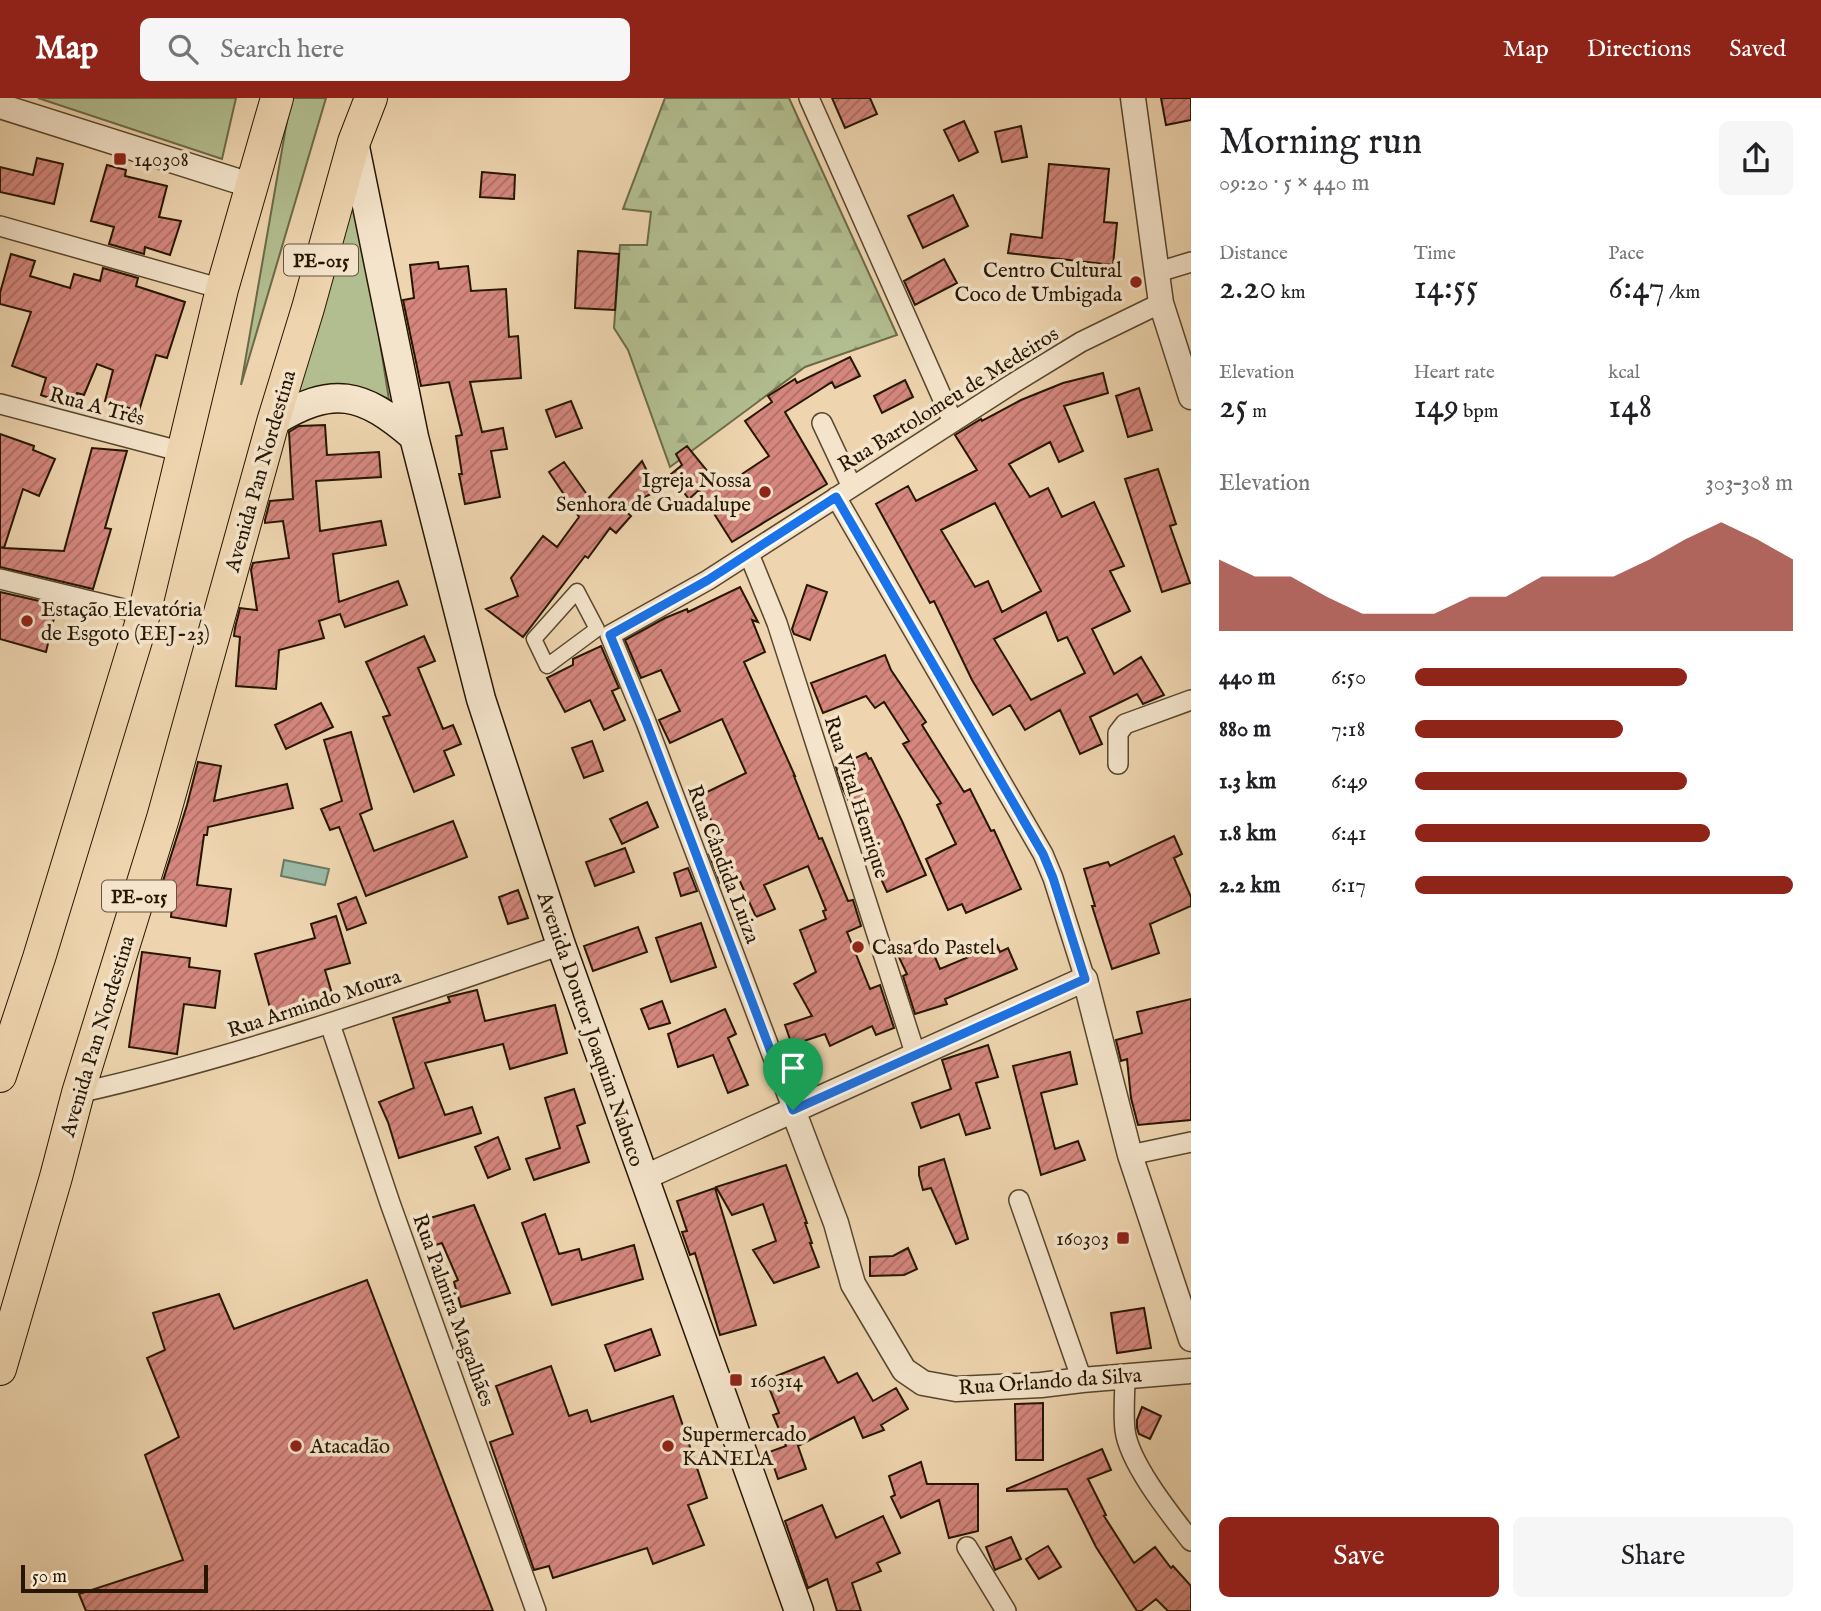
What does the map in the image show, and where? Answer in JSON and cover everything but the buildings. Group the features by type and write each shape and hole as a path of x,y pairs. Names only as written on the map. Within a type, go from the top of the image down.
{"highway":[{"path":"0,1076 39,958 144,614 222,289 276,98"},
{"name":"Avenida Pan Nordestina","path":"0,1369 78,1093 163,818 354,142 371,98"}],"main road":[{"name":"Avenida Doutor Joaquim Nabuco","path":"354,142 414,437 477,683 561,945 799,1611"},
{"path":"273,422 295,408 320,400 358,400 373,407 414,437"}],"street":[{"path":"810,98 953,422"},
{"path":"1133,98 1155,273 1161,303 1191,397"},
{"path":"0,106 253,186"},
{"path":"0,226 222,289"},
{"path":"1155,273 1191,262"},
{"name":"Rua Bartolomeu de Medeiros","path":"610,635 750,554 1081,341 1161,303"},
{"name":"Rua A Três","path":"0,404 183,452"},
{"path":"822,423 844,492 1043,854 1053,878 1085,979 1130,1155 1191,1339"},
{"name":"Rua Vital Henrique","path":"750,554 777,623 916,1056"},
{"path":"0,579 144,614"},
{"path":"577,591 597,629 547,666 534,639 577,591"},
{"name":"Rua Cândida Luiza","path":"610,635 646,722 793,1110"},
{"path":"1118,764 1118,733 1125,724 1191,701"},
{"name":"Rua Armindo Moura","path":"78,1093 158,1075 330,1024 561,945"},
{"path":"643,1178 1085,979"},
{"name":"Rua Palmira Magalhães","path":"330,1024 390,1203 536,1611"},
{"name":"Rua Orlando da Silva","path":"793,1110 836,1223 853,1284 904,1370 923,1383 956,1389 1041,1385 1191,1371"},
{"path":"1130,1155 1191,1142"},
{"path":"1019,1200 1082,1380"},
{"path":"1125,1376 1125,1429 1129,1447 1166,1509 1191,1541"},
{"path":"967,1547 1006,1611"}],"green space":[{"path":"38,98 236,98 222,159"},
{"path":"291,98 326,98 241,385"},
{"path":"665,98 789,98 897,335 805,367 670,467 628,350 614,328 620,245 647,245 651,212 623,209"},
{"path":"356,189 392,419 286,401"}],"shaded area":[{"path":"284,860 329,869 325,885 281,876"}],"place":[{"name":"140308","path":"120,159"},
{"name":"Centro Cultural Coco de Umbigada","path":"1136,282"},
{"name":"Igreja Nossa Senhora de Guadalupe","path":"765,492"},
{"name":"Estação Elevatória de Esgoto (EEJ-23)","path":"27,621"},
{"name":"Casa do Pastel","path":"858,947"},
{"name":"160303","path":"1123,1238"},
{"name":"160314","path":"736,1380"},
{"name":"Atacadão","path":"296,1446"},
{"name":"Supermercado KANELA","path":"668,1446"}],"route":[{"path":"836,497 1043,854 1085,979 793,1110 646,722 610,635 708,580 836,497"}]}
